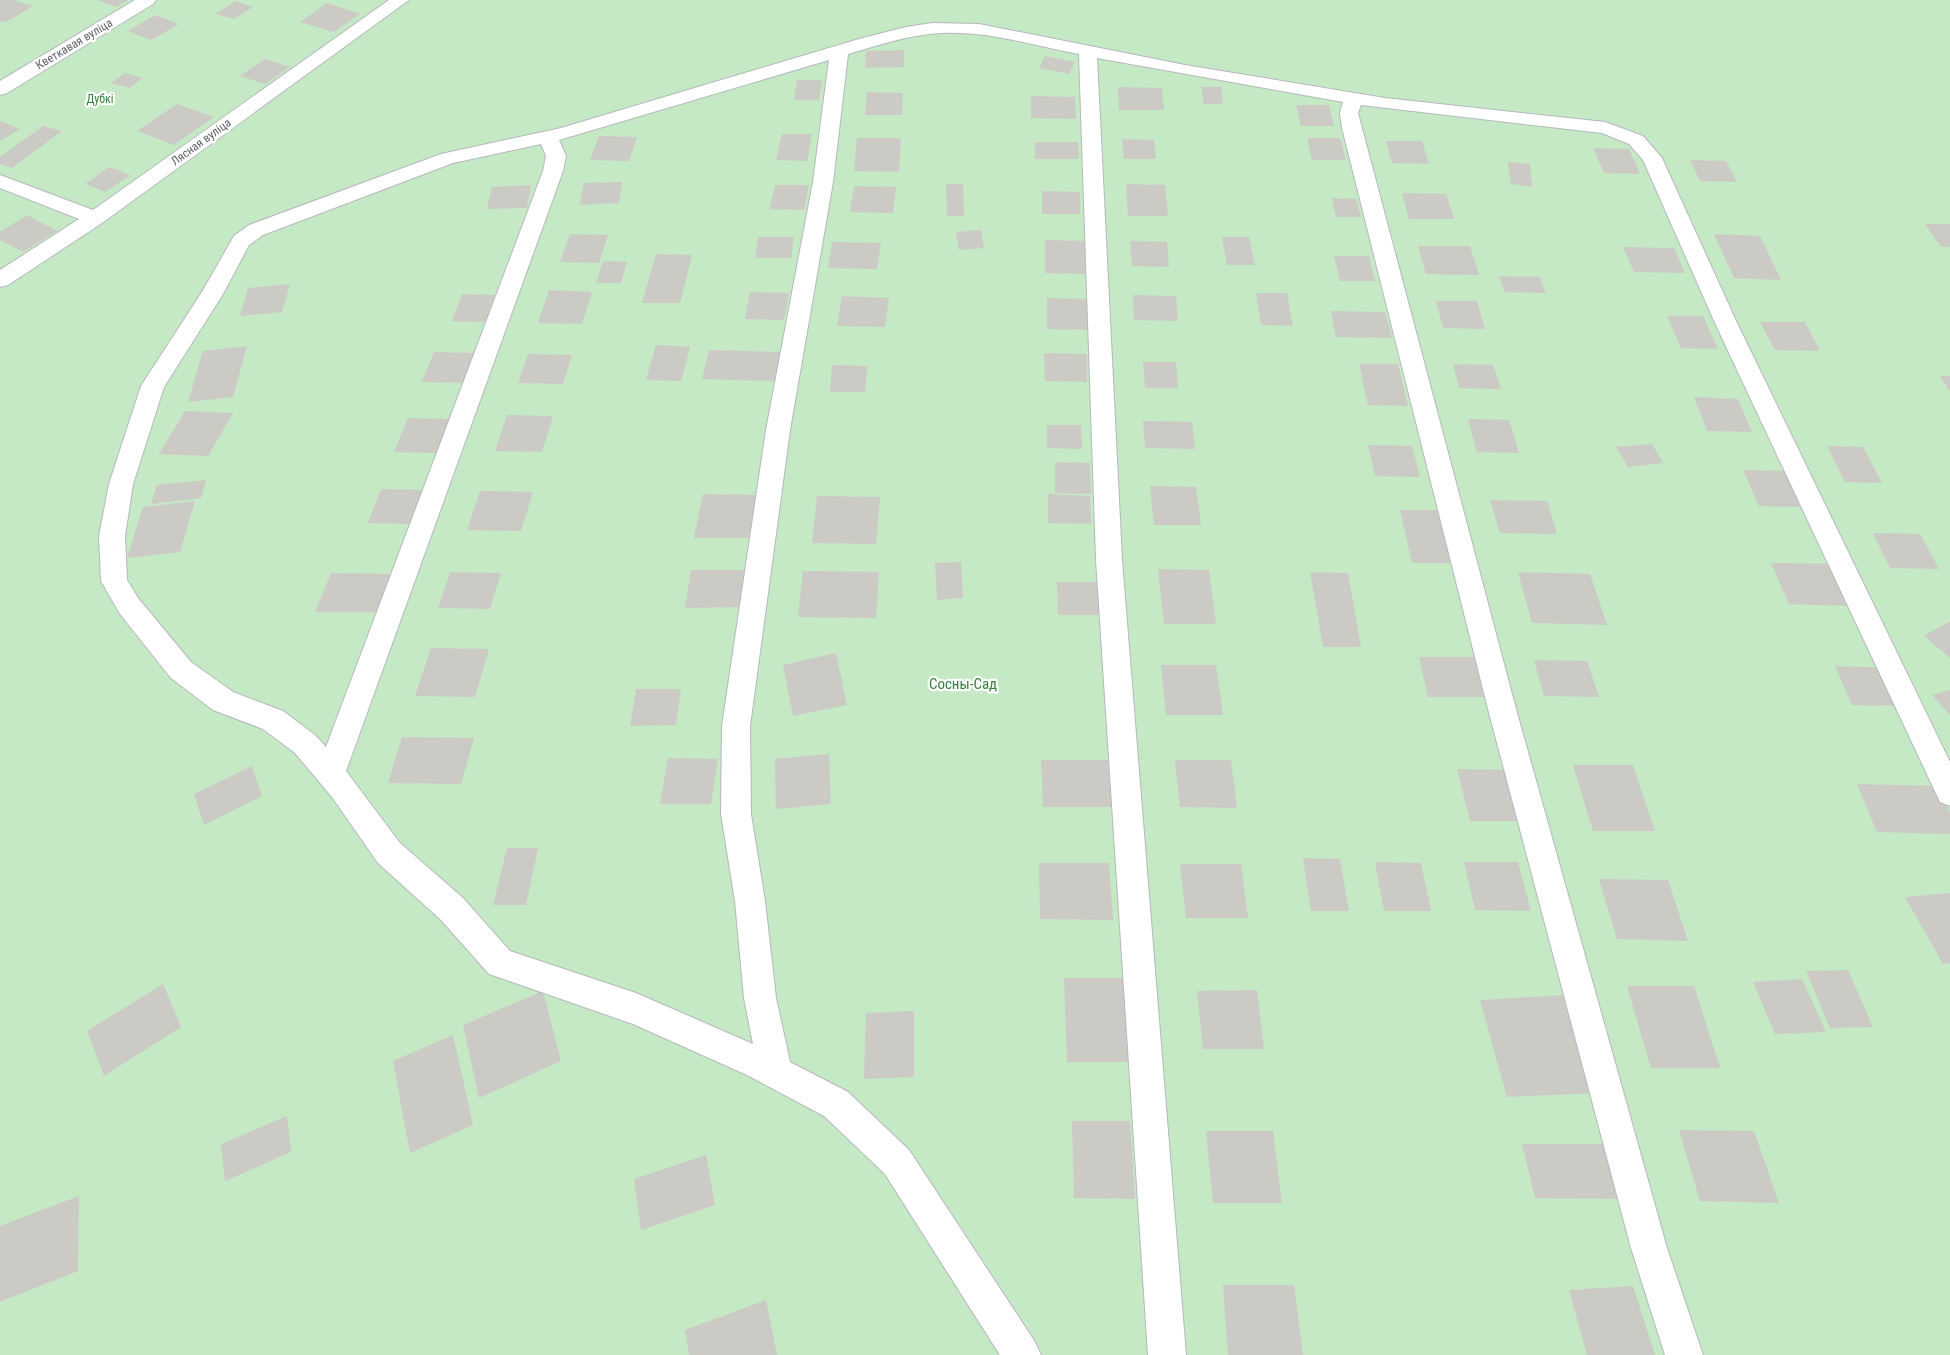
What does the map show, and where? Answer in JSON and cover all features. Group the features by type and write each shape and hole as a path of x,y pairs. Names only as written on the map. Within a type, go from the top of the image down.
{"street":[{"name":"Кветкавая вуліца","path":"0,89 147,0"},
{"name":"Лясная вуліца","path":"0,280 95,218 400,0"},
{"path":"1022,1355 897,1162 836,1104 776,1072 636,1009 500,963 452,909 389,853 305,744 279,725 223,701 181,670 130,606 114,581 112,536 121,484 153,386 212,294 241,241 256,230 448,158 548,137 906,32 953,28 979,29 1088,51 1385,104 1605,128 1636,140 1652,158 1726,323 1950,793"},
{"path":"1088,51 1109,560 1167,1355"},
{"path":"776,1072 760,998 750,901 736,814 736,726 778,430 823,182 839,52"},
{"path":"1353,99 1349,113 1352,128 1502,709 1649,1248 1684,1355"},
{"path":"330,774 553,171 556,156 548,137"},
{"path":"0,181 95,218"}],"green space":[{"name":"Сосны-Сад","path":"0,0 1950,0 1950,1355 0,1355"}],"building":[{"path":"0,0 13,0 33,6 6,22 0,21"},
{"path":"97,0 128,0 116,7"},
{"path":"235,1 253,7 234,19 216,14"},
{"path":"327,3 360,14 334,32 300,22"},
{"path":"155,15 179,24 151,40 128,31"},
{"path":"904,50 904,67 865,68 866,51"},
{"path":"1045,56 1075,62 1069,74 1039,68"},
{"path":"265,59 290,67 265,84 240,76"},
{"path":"125,73 143,78 129,88 111,83"},
{"path":"797,80 822,80 819,100 794,100"},
{"path":"1118,87 1162,88 1164,110 1119,110"},
{"path":"1201,87 1221,87 1223,104 1204,104"},
{"path":"867,92 903,93 902,115 865,115"},
{"path":"1031,96 1075,97 1076,119 1031,118"},
{"path":"177,104 214,117 174,145 137,131"},
{"path":"1296,105 1329,105 1334,126 1301,126"},
{"path":"0,121 20,129 0,141"},
{"path":"43,126 62,131 12,168 0,164 0,157"},
{"path":"782,134 812,134 807,161 776,160"},
{"path":"599,136 637,137 629,161 590,160"},
{"path":"857,138 901,138 899,172 854,171"},
{"path":"1307,138 1340,138 1346,160 1312,160"},
{"path":"1122,139 1154,140 1156,159 1124,159"},
{"path":"1386,141 1422,141 1429,164 1392,163"},
{"path":"1035,142 1078,142 1079,159 1035,159"},
{"path":"1593,148 1629,149 1640,174 1604,173"},
{"path":"1690,160 1726,161 1737,182 1700,181"},
{"path":"1508,162 1530,164 1532,187 1511,184"},
{"path":"109,167 130,175 106,192 85,184"},
{"path":"622,182 619,203 580,205 584,183"},
{"path":"946,184 963,184 964,216 947,216"},
{"path":"1126,184 1165,185 1168,216 1128,216"},
{"path":"531,185 527,208 487,209 492,187"},
{"path":"775,185 809,185 804,210 770,209"},
{"path":"854,186 896,187 893,213 850,212"},
{"path":"1042,191 1080,192 1080,214 1042,214"},
{"path":"1402,193 1446,194 1454,219 1409,219"},
{"path":"1332,198 1356,199 1361,217 1336,217"},
{"path":"27,215 57,231 23,252 0,240 0,232"},
{"path":"1925,224 1950,224 1950,247 1941,247"},
{"path":"981,230 984,248 959,250 956,232"},
{"path":"570,234 608,235 599,263 560,262"},
{"path":"1714,234 1760,236 1781,280 1734,278"},
{"path":"758,237 794,237 791,258 755,258"},
{"path":"1222,237 1249,237 1255,265 1227,265"},
{"path":"1045,240 1088,241 1089,274 1045,273"},
{"path":"1130,241 1167,242 1169,267 1132,266"},
{"path":"832,242 881,243 877,269 828,268"},
{"path":"1418,246 1470,246 1479,275 1426,274"},
{"path":"1623,247 1674,248 1685,273 1634,272"},
{"path":"656,254 692,255 680,303 642,303"},
{"path":"1334,256 1369,256 1375,281 1340,281"},
{"path":"603,261 627,262 621,283 596,283"},
{"path":"1499,276 1540,277 1546,293 1505,292"},
{"path":"290,284 282,312 240,316 248,288"},
{"path":"549,290 592,292 582,324 538,323"},
{"path":"750,292 789,293 784,320 745,319"},
{"path":"1256,293 1287,293 1293,326 1261,325"},
{"path":"462,294 495,295 485,322 452,321"},
{"path":"1133,295 1176,296 1178,321 1134,320"},
{"path":"842,296 889,298 885,327 837,326"},
{"path":"1047,298 1088,299 1089,330 1047,329"},
{"path":"1436,301 1477,301 1485,329 1443,328"},
{"path":"1331,311 1385,312 1392,338 1336,337"},
{"path":"1667,316 1703,316 1718,349 1681,348"},
{"path":"1760,322 1805,322 1820,351 1775,350"},
{"path":"656,345 690,347 681,381 646,380"},
{"path":"247,346 233,397 188,402 203,351"},
{"path":"709,350 782,352 776,381 702,379"},
{"path":"434,352 475,353 464,383 422,382"},
{"path":"1044,353 1087,354 1087,382 1045,381"},
{"path":"528,354 572,355 563,384 518,383"},
{"path":"1143,362 1176,362 1178,388 1145,388"},
{"path":"1359,364 1398,364 1408,406 1368,405"},
{"path":"1453,364 1493,365 1501,389 1459,388"},
{"path":"832,365 867,366 865,392 830,392"},
{"path":"1940,376 1950,376 1950,392"},
{"path":"1694,397 1738,399 1752,432 1707,431"},
{"path":"185,411 233,413 208,456 159,454"},
{"path":"507,415 553,416 542,452 495,451"},
{"path":"408,418 450,419 437,453 394,452"},
{"path":"1468,419 1509,420 1519,453 1477,452"},
{"path":"1143,421 1192,422 1195,449 1145,448"},
{"path":"1047,425 1081,425 1082,449 1047,448"},
{"path":"1652,444 1663,463 1628,467 1616,447"},
{"path":"1368,445 1412,446 1420,477 1375,476"},
{"path":"1827,446 1863,447 1882,483 1845,482"},
{"path":"1055,462 1090,463 1091,494 1055,493"},
{"path":"1743,470 1787,471 1804,507 1759,506"},
{"path":"206,480 201,498 151,504 157,485"},
{"path":"1150,486 1196,487 1201,525 1154,525"},
{"path":"381,489 422,490 409,524 368,523"},
{"path":"480,491 533,492 521,531 467,530"},
{"path":"703,494 760,495 753,538 694,538"},
{"path":"1048,494 1090,496 1091,524 1048,523"},
{"path":"817,496 880,497 876,544 812,543"},
{"path":"1490,500 1547,501 1557,534 1500,533"},
{"path":"195,501 180,552 127,558 143,507"},
{"path":"1400,510 1441,510 1454,563 1412,563"},
{"path":"1873,533 1920,534 1939,569 1890,568"},
{"path":"961,562 963,598 937,600 935,563"},
{"path":"1771,563 1832,564 1852,606 1789,604"},
{"path":"1158,569 1209,570 1216,624 1164,624"},
{"path":"691,570 747,570 743,607 685,608"},
{"path":"803,571 879,572 876,618 798,617"},
{"path":"450,572 501,573 490,609 438,608"},
{"path":"1310,572 1348,573 1361,647 1323,647"},
{"path":"1518,572 1590,574 1607,625 1532,623"},
{"path":"331,573 391,574 377,612 315,612"},
{"path":"1057,582 1098,582 1101,615 1058,615"},
{"path":"1950,621 1950,658 1924,636"},
{"path":"431,648 489,649 475,697 415,696"},
{"path":"836,653 847,705 793,716 783,665"},
{"path":"1419,657 1474,657 1484,697 1428,697"},
{"path":"1534,660 1587,661 1599,697 1544,696"},
{"path":"1161,665 1216,665 1223,715 1166,715"},
{"path":"1835,666 1887,668 1905,706 1852,705"},
{"path":"636,689 681,689 676,725 630,726"},
{"path":"1950,690 1950,715 1932,695"},
{"path":"402,737 474,738 461,784 388,783"},
{"path":"829,754 831,804 776,809 775,759"},
{"path":"668,758 718,759 711,804 660,804"},
{"path":"1041,760 1108,760 1111,807 1043,807"},
{"path":"1175,760 1231,760 1237,808 1180,807"},
{"path":"1573,765 1633,765 1655,831 1593,831"},
{"path":"252,766 262,796 204,825 194,794"},
{"path":"1457,769 1506,770 1520,821 1470,821"},
{"path":"1857,784 1937,786 1950,812 1950,834 1877,832"},
{"path":"507,848 538,848 526,905 493,905"},
{"path":"1303,858 1340,859 1349,911 1311,911"},
{"path":"1375,862 1421,863 1431,911 1384,911"},
{"path":"1464,862 1518,862 1531,911 1475,910"},
{"path":"1039,863 1109,863 1113,920 1040,919"},
{"path":"1180,864 1241,864 1248,918 1186,918"},
{"path":"1599,879 1668,880 1688,941 1617,939"},
{"path":"1950,893 1950,963 1943,964 1905,897"},
{"path":"1848,970 1873,1027 1830,1028 1806,971"},
{"path":"1064,978 1131,978 1137,1062 1067,1062"},
{"path":"1802,979 1826,1032 1775,1034 1753,982"},
{"path":"163,984 181,1027 104,1076 87,1031"},
{"path":"1627,986 1694,986 1720,1068 1651,1068"},
{"path":"1257,990 1264,1049 1203,1049 1197,991"},
{"path":"543,991 561,1061 479,1098 463,1025"},
{"path":"1567,995 1599,1093 1507,1097 1480,1000"},
{"path":"914,1011 914,1077 864,1079 866,1013"},
{"path":"453,1035 473,1125 410,1153 393,1061"},
{"path":"287,1116 291,1152 225,1181 221,1144"},
{"path":"1072,1121 1130,1121 1135,1199 1074,1198"},
{"path":"1679,1130 1754,1131 1779,1203 1700,1201"},
{"path":"1206,1131 1273,1131 1282,1203 1213,1203"},
{"path":"1522,1144 1613,1144 1628,1199 1535,1198"},
{"path":"706,1155 715,1205 641,1230 634,1179"},
{"path":"79,1196 78,1271 0,1302 0,1226"},
{"path":"1223,1285 1294,1285 1303,1355 1228,1355"},
{"path":"1633,1286 1655,1355 1587,1355 1569,1290"},
{"path":"766,1300 777,1355 689,1355 685,1330"}],"park label":[{"name":"Дубкі","path":"100,99"}]}
